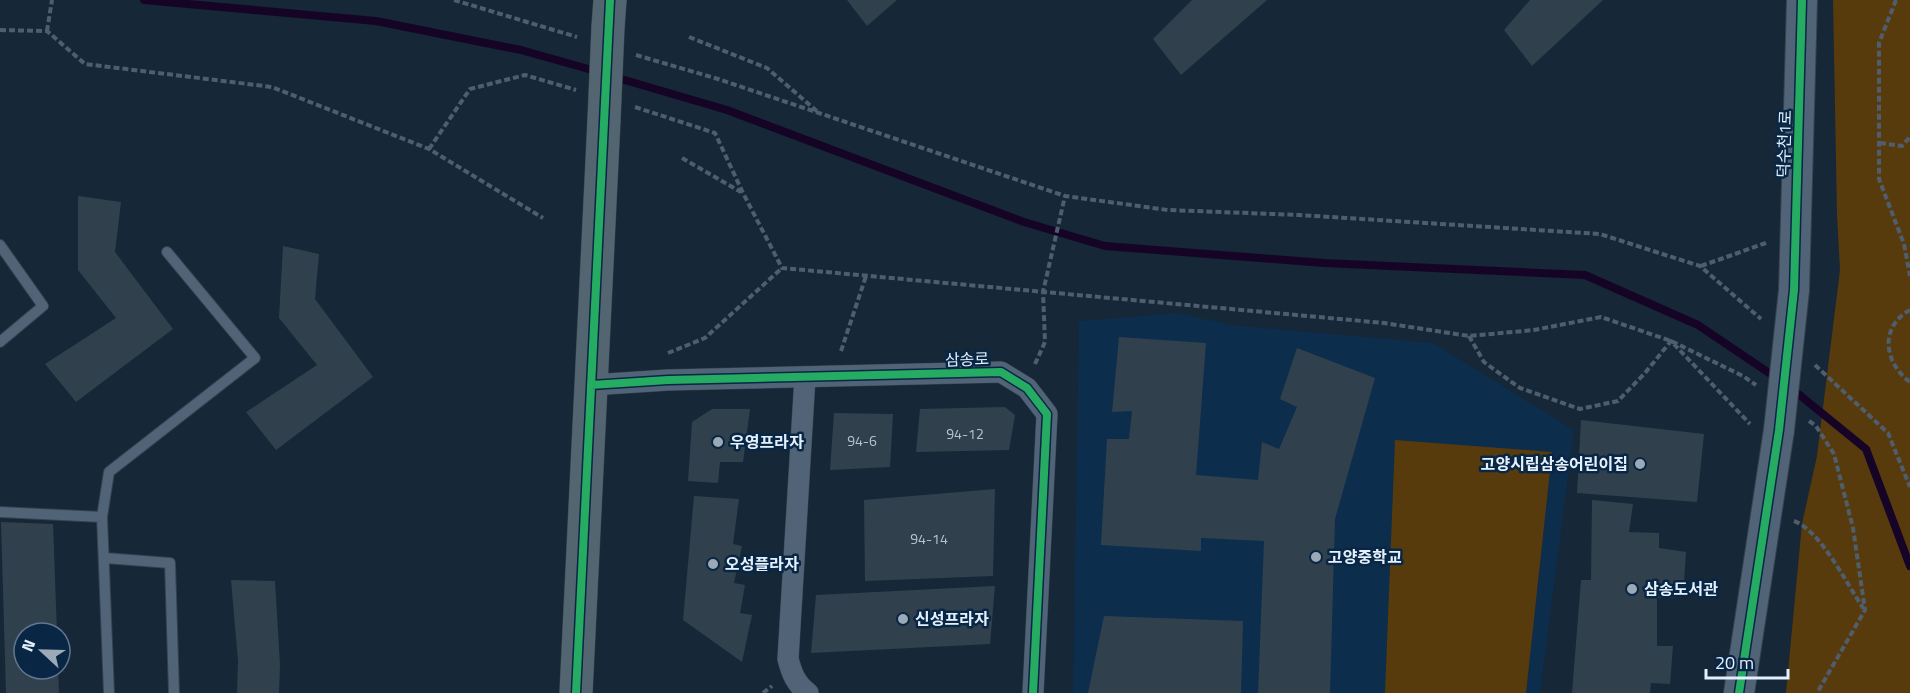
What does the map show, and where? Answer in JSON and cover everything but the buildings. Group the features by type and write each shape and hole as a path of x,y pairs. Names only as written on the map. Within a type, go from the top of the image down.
{"main road":[{"path":"576,693 591,385 616,112 601,22"}],"street":[{"name":"덕수천1로","path":"1765,428 1794,290 1802,0"},
{"name":"삼송로","path":"591,385 668,380 1001,372 1027,388 1047,414 1033,693"},
{"path":"805,377 788,659 798,686 808,693"},
{"path":"1739,693 1765,428"}],"lane":[{"path":"0,245 43,306 0,342"},
{"path":"109,693 102,517 109,472 255,358 167,252"},
{"path":"0,512 102,517"},
{"path":"105,558 170,563 174,693"}],"path":[{"path":"47,31 52,0"},
{"path":"454,0 601,22"},
{"path":"1896,0 1879,43 1879,179 1904,244 1910,276"},
{"path":"0,30 47,31 85,64 272,87 429,149 543,218"},
{"path":"689,37 767,68 822,116"},
{"path":"628,52 718,79 822,116 1065,196 1168,210 1299,215 1600,234 1700,266 1765,322"},
{"path":"429,149 470,89 525,75 586,92"},
{"path":"616,112 715,133 782,268"},
{"path":"1880,143 1902,146 1910,137"},
{"path":"682,158 743,193"},
{"path":"1035,365 1045,342 1043,292 1065,196"},
{"path":"1700,266 1766,243"},
{"path":"668,353 705,338 782,268 1384,323 1469,336 1534,330 1601,317 1671,341 1743,376 1761,388"},
{"path":"842,351 866,276"},
{"path":"1910,310 1894,324 1889,337 1888,351 1892,364 1900,375 1910,382"},
{"path":"1469,336 1484,362 1520,388 1580,409 1618,401 1671,341"},
{"path":"1671,341 1765,428"},
{"path":"1814,364 1888,433 1910,487"},
{"path":"1807,419 1816,426 1834,454 1853,528 1865,610 1817,693"},
{"path":"1790,520 1802,524 1817,537 1865,610"},
{"path":"763,693 773,685"}],"shaded area":[{"path":"1833,0 1910,0 1910,693 1786,693 1802,524 1817,456 1840,270"},
{"name":"고양중학교","path":"1178,313 1231,325 1433,343 1574,430 1540,693 1073,693 1079,321"},
{"path":"1395,440 1552,452 1526,693 1385,693"}],"waterway":[{"path":"144,0 376,21 521,50 599,72"},
{"path":"611,76 727,110 1024,222 1105,246 1324,263 1585,275 1698,325 1778,379"},
{"path":"1791,388 1866,449 1910,566"}],"cycle path":[{"path":"576,693 610,0"},
{"path":"1739,693 1779,430 1794,290 1802,0"},
{"path":"591,385 668,380 1001,372 1027,388 1047,414 1033,693"}],"place":[{"name":"우영프라자","path":"718,442"},
{"name":"고양시립삼송어린이집","path":"1640,464"},
{"name":"고양중학교","path":"1316,557"},
{"name":"오성플라자","path":"713,564"},
{"name":"삼송도서관","path":"1632,589"},
{"name":"신성프라자","path":"903,619"}]}
